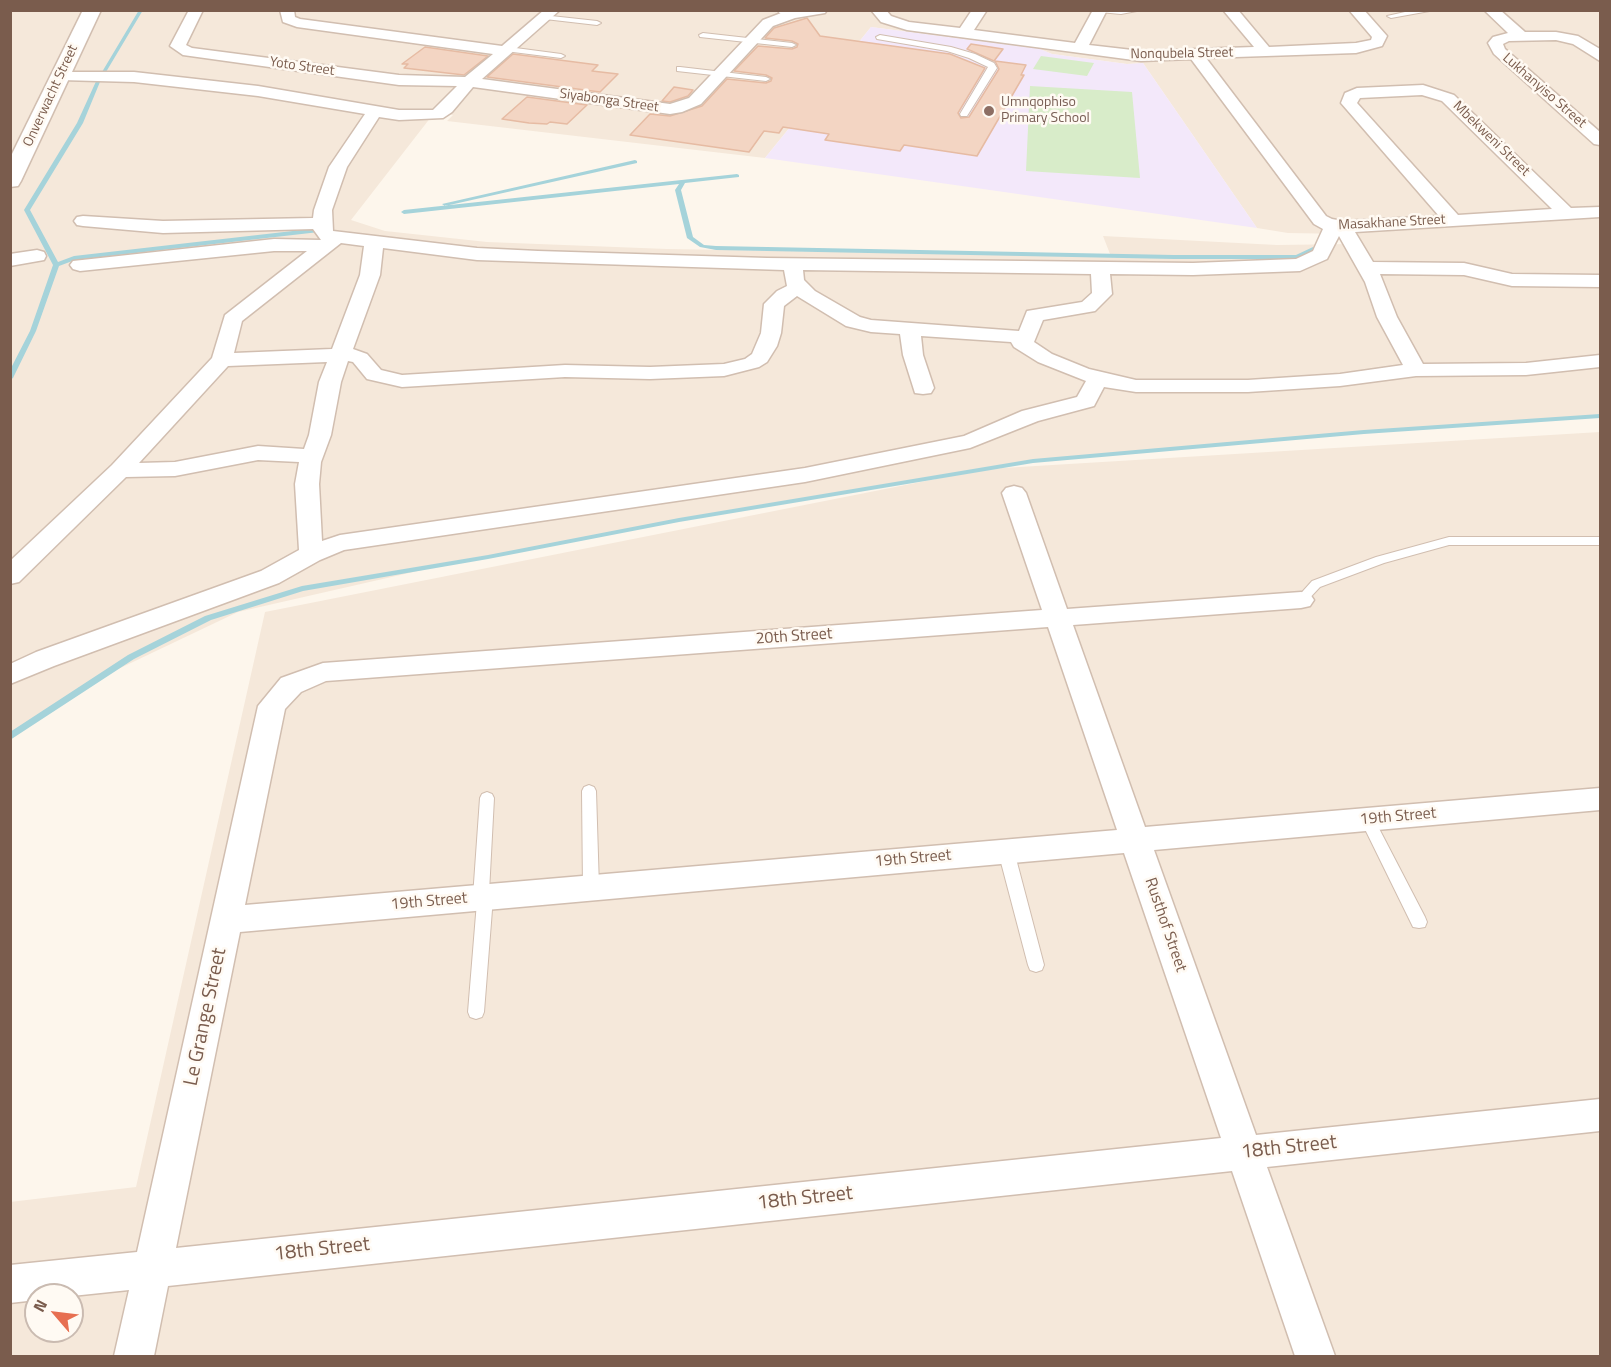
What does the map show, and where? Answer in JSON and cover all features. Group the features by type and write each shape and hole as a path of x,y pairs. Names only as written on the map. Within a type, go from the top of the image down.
{"street":[{"name":"Onverwacht Street","path":"10,181 92,10"},
{"name":"Yoto Street","path":"196,10 177,46 188,52 399,80 469,82"},
{"path":"287,10 288,19 297,23 506,50"},
{"name":"Siyabonga Street","path":"469,82 670,109 693,104 768,23 784,13 820,10"},
{"name":"Nonqubela Street","path":"878,10 891,22 920,28 1132,55 1196,55 1356,48 1377,43 1380,36 1356,10"},
{"path":"964,34 980,10"},
{"path":"1230,10 1265,51"},
{"path":"1491,10 1522,37"},
{"path":"1078,49 1100,11"},
{"path":"61,75 135,76 258,91 399,115 437,115 447,109 469,82 549,14"},
{"name":"Lukhanyiso Street","path":"1600,56 1578,40 1556,36 1522,37 1498,40 1495,43 1495,47 1600,140"},
{"name":"Masakhane Street","path":"1196,55 1320,220 1338,226 1600,212"},
{"name":"Mbekweni Street","path":"1453,220 1353,109 1349,103 1351,96 1357,93 1423,90 1448,98 1567,214"},
{"path":"328,235 323,210 338,167 353,141 376,110"},
{"path":"83,221 163,227 281,222 328,235 374,243 477,254 538,257 793,264 1193,269 1300,265 1320,255 1338,226 1368,268 1387,317 1416,370"},
{"path":"80,265 274,245 328,235"},
{"path":"10,576 120,470 222,360 232,319 328,235"},
{"path":"311,554 307,484 312,456 320,435 330,382 370,275 374,243"},
{"path":"10,260 37,256"},
{"path":"793,264 794,282 799,287 821,305 854,322 1022,337 1024,345 1045,358 1098,378 1136,386 1248,386 1340,380 1416,370 1526,369 1600,361"},
{"path":"1022,342 1029,333 1034,315 1088,307 1102,294 1100,268"},
{"path":"1368,268 1464,269 1512,280 1600,281"},
{"path":"222,360 340,354 360,358 374,375 402,381 543,372 650,373 724,369 752,363 760,358 771,333 774,304 784,295 799,287"},
{"path":"910,328 913,355 923,388"},
{"path":"10,675 45,659 270,577 311,554 340,543 805,475 970,441 1030,416 1086,401 1098,378"},
{"path":"120,470 175,469 226,457 258,453 312,456"},
{"name":"Rusthof Street","path":"1014,493 1315,1356"},
{"name":"20th Street","path":"291,685 323,672 1300,600"},
{"name":"Le Grange Street","path":"134,1356 272,706 291,685"},
{"name":"19th Street","path":"226,920 1600,799"},
{"name":"18th Street","path":"10,1284 1600,1115"}],"lane":[{"path":"1082,10 1139,10"},
{"path":"1391,16 1432,10"},
{"path":"549,14 597,22"},
{"path":"909,41 920,28"},
{"path":"703,34 792,45"},
{"path":"880,37 963,53 991,65 993,68 964,114"},
{"path":"506,50 561,56"},
{"path":"680,69 766,79"},
{"path":"1300,600 1316,584 1380,560 1449,541 1600,541"},
{"path":"589,791 591,888"},
{"path":"476,1012 488,798"},
{"path":"1368,819 1419,922"},
{"path":"1006,851 1036,965"}],"shaded area":[{"path":"10,11 1600,11 1600,415 1363,431 1033,460 679,519 466,560 238,612 93,681 11,735","holes":["871,27 1040,49 1052,54 1127,64 1143,63 1257,228 1288,233 1346,234 1351,244 1277,245 1103,236 1110,254 1089,256 667,249 487,242 385,231 351,220 431,117 440,114 453,115 447,121 765,158"]},
{"name":"Umnqophiso Primary School","path":"871,27 1040,49 1052,54 1127,64 1143,63 1257,228 765,158"},
{"path":"1600,432 1600,1356 11,1356 10,1202 136,1187 265,612 986,469"}],"green space":[{"path":"1041,56 1094,63 1087,76 1033,69"},
{"path":"1030,86 1132,92 1140,178 1026,171"}],"building":[{"path":"807,18 820,36 950,54 985,68 958,113 961,118 969,117 999,69 995,61 1026,65 1021,75 1024,75 977,156 904,145 900,151 825,140 829,134 783,127 779,133 764,131 749,152 630,135 650,114 670,116 702,106 727,79 766,83 771,81 772,78 766,75 734,71 758,46 792,49 797,47 798,44 792,41 765,38 774,28"},
{"path":"971,44 1003,49 994,61 967,49"},
{"path":"425,47 488,56 464,75 404,68 408,64 402,64"},
{"path":"513,54 598,65 592,71 618,74 600,92 487,77"},
{"path":"674,87 693,90 688,96 670,102 662,101"},
{"path":"527,97 587,105 567,124 529,123 502,119"}],"waterway":[{"path":"104,72 141,10"},
{"path":"56,265 27,210 80,123 100,77"},
{"path":"445,204 635,162"},
{"path":"404,212 737,176"},
{"path":"682,183 678,190 690,238 702,246 716,248 1174,257 1297,257 1315,248"},
{"path":"56,265 74,258 319,230"},
{"path":"10,378 33,331 56,265"},
{"path":"10,737 131,657 208,618 302,589 488,557 679,520 1033,461 1364,432 1600,416"}],"place":[{"name":"Umnqophiso Primary School","path":"989,111"}]}
